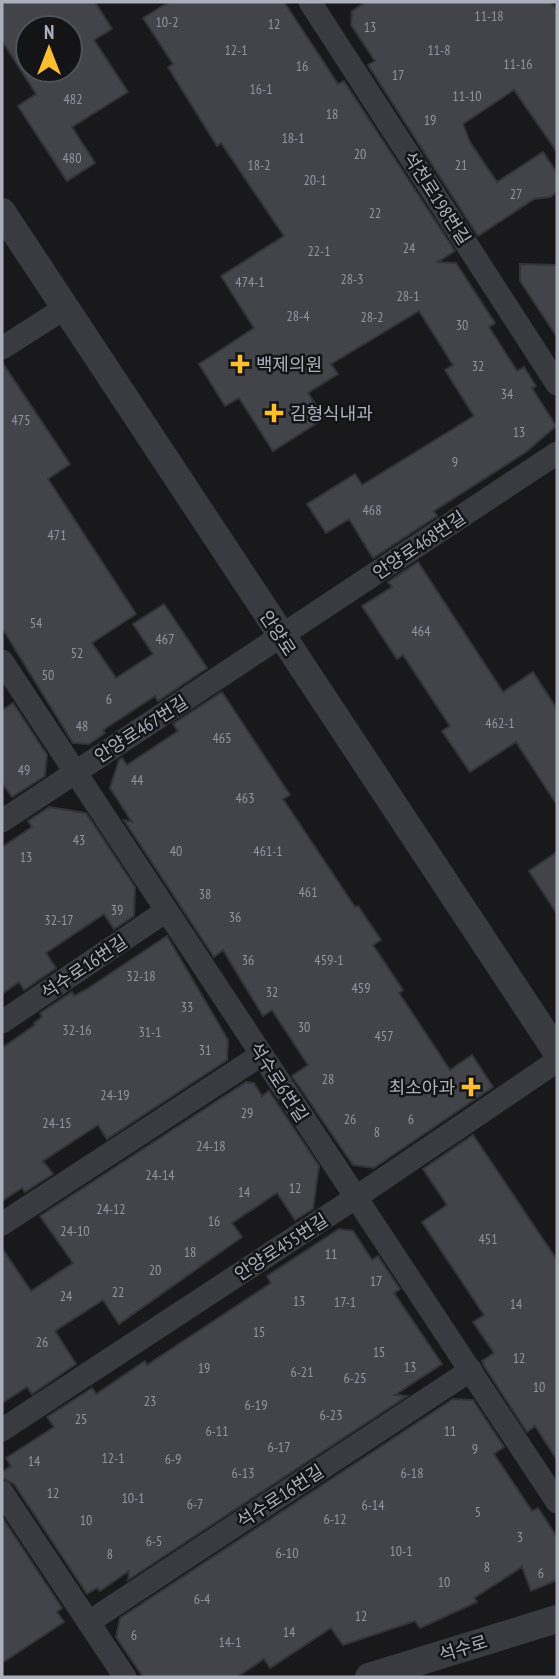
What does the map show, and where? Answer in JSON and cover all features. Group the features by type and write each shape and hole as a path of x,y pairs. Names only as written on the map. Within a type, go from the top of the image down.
{"street":[{"name":"석천로198번길","path":"321,5 557,384"},
{"name":"안양로","path":"2,212 557,1052"},
{"path":"2,348 65,308"},
{"name":"안양로468번길","path":"280,636 557,453"},
{"name":"안양로467번길","path":"2,821 280,636"},
{"name":"석수로6번길","path":"2,661 557,1502"},
{"name":"석수로16번길","path":"2,1022 166,911"},
{"path":"2,1224 261,1055"},
{"name":"안양로455번길","path":"2,1430 355,1198 557,1061"},
{"name":"석수로16번길","path":"89,1622 471,1370"},
{"path":"2,1492 125,1677"},
{"name":"석수로","path":"369,1677 557,1619"}],"building":[{"path":"2,2 95,2 112,29 94,40 128,92 72,127 95,163 67,181 18,106 36,94 30,84 84,84 84,14 14,14 14,60 2,41"},
{"path":"169,2 284,2 338,84 344,81 455,251 438,262 456,263 495,323 489,327 517,371 524,367 536,386 532,388 556,426 526,452 434,511 437,516 373,558 349,519 326,533 307,504 355,474 362,485 474,416 445,370 453,365 419,311 331,364 338,374 308,393 325,418 273,451 239,398 225,406 199,364 254,328 221,276 284,236 221,143 217,146 168,67 173,64 143,18"},
{"path":"366,2 551,2 557,10 557,152 514,90 463,124 470,142 497,182 543,152 557,173 557,192 550,197 534,199 478,236 368,65 375,61 351,25 352,11"},
{"path":"520,264 557,265 557,337 520,281"},
{"path":"2,362 70,464 48,479 136,614 92,643 116,678 153,654 133,624 164,604 207,668 158,701 155,696 103,730 105,733 89,744 73,743 2,628"},
{"path":"418,562 503,692 533,672 557,709 557,805 516,742 470,772 442,731 450,726 403,655 397,659 362,606 392,587 388,582"},
{"path":"222,692 290,795 283,799 355,907 358,906 381,940 373,945 403,990 399,993 450,1070 472,1055 493,1087 374,1168 353,1165 292,1076 308,1065 272,1010 263,1016 223,950 214,957 124,820 132,822 110,788 119,760 122,758 127,765 178,731 173,724"},
{"path":"13,703 47,755 45,776 12,797 2,783 2,710"},
{"path":"49,807 86,813 135,887 134,916 114,929 104,914 46,953 56,968 24,990 19,982 2,994 2,847 32,827 28,821"},
{"path":"557,852 557,914 529,871"},
{"path":"167,936 228,1040 227,1060 107,1139 98,1125 43,1161 53,1174 25,1192 22,1188 2,1201 2,1048 35,1025 42,1017 40,1013 72,992 74,996 87,989"},
{"path":"246,1082 254,1083 262,1096 269,1091 319,1166 313,1209 295,1220 277,1193 232,1223 242,1237 119,1324 103,1300 55,1331 76,1364 32,1394 27,1387 2,1403 2,1248 31,1291 73,1263 40,1216"},
{"path":"473,1135 557,1260 557,1460 535,1426 527,1432 484,1366 482,1361 494,1353 473,1322 484,1315 422,1222 447,1205 423,1169"},
{"path":"339,1229 353,1231 372,1260 378,1256 400,1289 394,1293 442,1364 395,1395 407,1396 128,1580 129,1571 100,1591 97,1588 87,1594 14,1484 2,1478 2,1472 11,1466 6,1458 54,1427 47,1417 92,1388 96,1394 145,1361 147,1365 271,1283 267,1276"},
{"path":"453,1399 473,1400 504,1447 494,1454 532,1511 538,1508 557,1537 557,1580 531,1591 522,1567 474,1598 477,1602 420,1628 415,1621 343,1645 331,1628 270,1668 264,1659 237,1677 143,1677 116,1637 120,1618"},
{"path":"2,1517 62,1608 57,1612 64,1622 2,1663"}],"place":[{"name":"백제의원","path":"240,364"},
{"name":"김형식내과","path":"274,413"},
{"name":"최소아과","path":"471,1087"}]}
